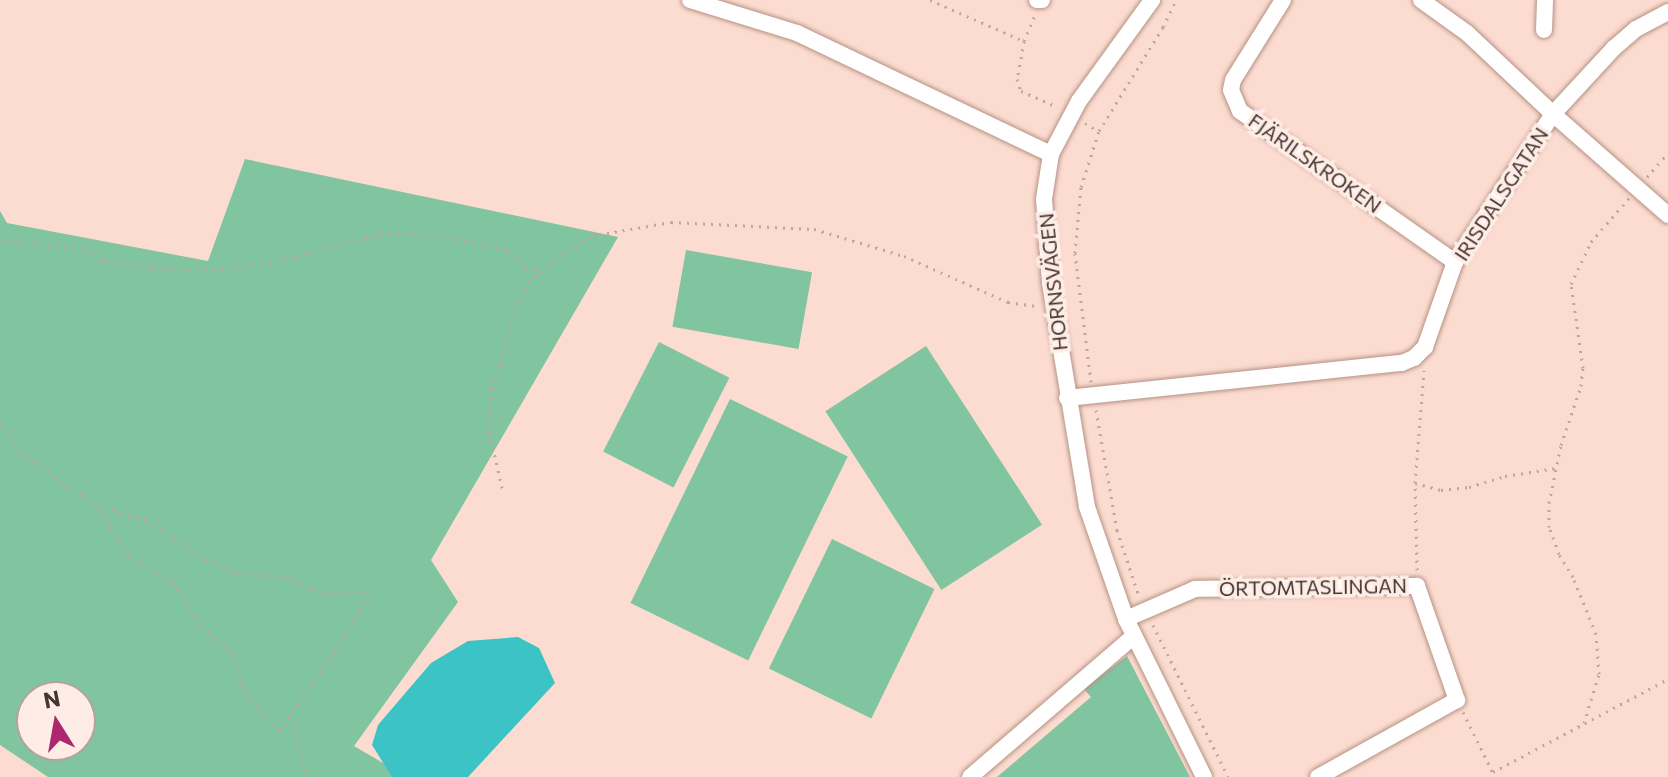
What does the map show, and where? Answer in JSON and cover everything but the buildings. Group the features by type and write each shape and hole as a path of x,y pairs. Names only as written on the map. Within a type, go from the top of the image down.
{"street":[{"path":"690,0 797,33 1051,154"},
{"name":"HORNSVÄGEN","path":"1152,0 1070,115 1051,154 1044,199 1053,308 1087,507 1126,619 1204,777"},
{"name":"FJÄRILSKROKEN","path":"1283,0 1233,80 1231,90 1240,111 1455,262"},
{"path":"1421,0 1467,33 1668,215"},
{"path":"1544,30 1545,0"},
{"name":"IRISDALSGATAN","path":"1425,347 1455,262 1553,114 1614,48 1636,29 1668,12"},
{"path":"1067,398 1402,363 1425,347"},
{"name":"ÖRTOMTASLINGAN","path":"1126,619 1195,589 1417,586 1457,700"},
{"path":"970,777 1134,636"},
{"path":"1318,777 1457,700"}],"path":[{"path":"930,0 1024,41"},
{"path":"1040,1 1018,63 1021,91 1099,131"},
{"path":"1584,723 1599,674 1598,657 1586,607 1549,527 1549,503 1556,468 1581,386 1583,368 1571,284 1591,242 1668,153"},
{"path":"502,488 489,430 491,389 511,318 529,282 591,236 671,222 814,229 904,256 1008,302 1053,308"},
{"path":"0,240 87,249 103,261 174,270 222,269 297,257 381,233 433,234 508,250 526,268 542,270"},
{"path":"1417,586 1415,483 1425,347"},
{"path":"0,422 21,453 97,506 146,520 198,555 235,573 287,577 324,593 370,592 279,731 245,693 231,652 202,627 173,582 128,556 97,506"},
{"path":"1415,483 1441,490 1556,468"},
{"path":"1457,700 1494,775 1668,679"},
{"path":"290,716 307,777"}],"green space":[{"path":"245,159 618,237 431,560 458,602 354,746 407,777 48,777 24,761 96,761 96,681 16,681 16,756 0,745 0,211 7,223 208,261"},
{"path":"686,250 812,272 799,349 672,327"},
{"path":"659,342 729,378 674,487 603,452"},
{"path":"926,346 1042,525 941,590 825,411"},
{"path":"730,399 848,456 748,660 630,603"},
{"path":"832,539 934,589 871,718 769,668"},
{"path":"1127,656 1190,777 997,777 1091,697 1084,689"}],"water":[{"path":"518,637 539,648 555,683 468,777 392,777 372,745 378,725 431,663 468,641"}]}
